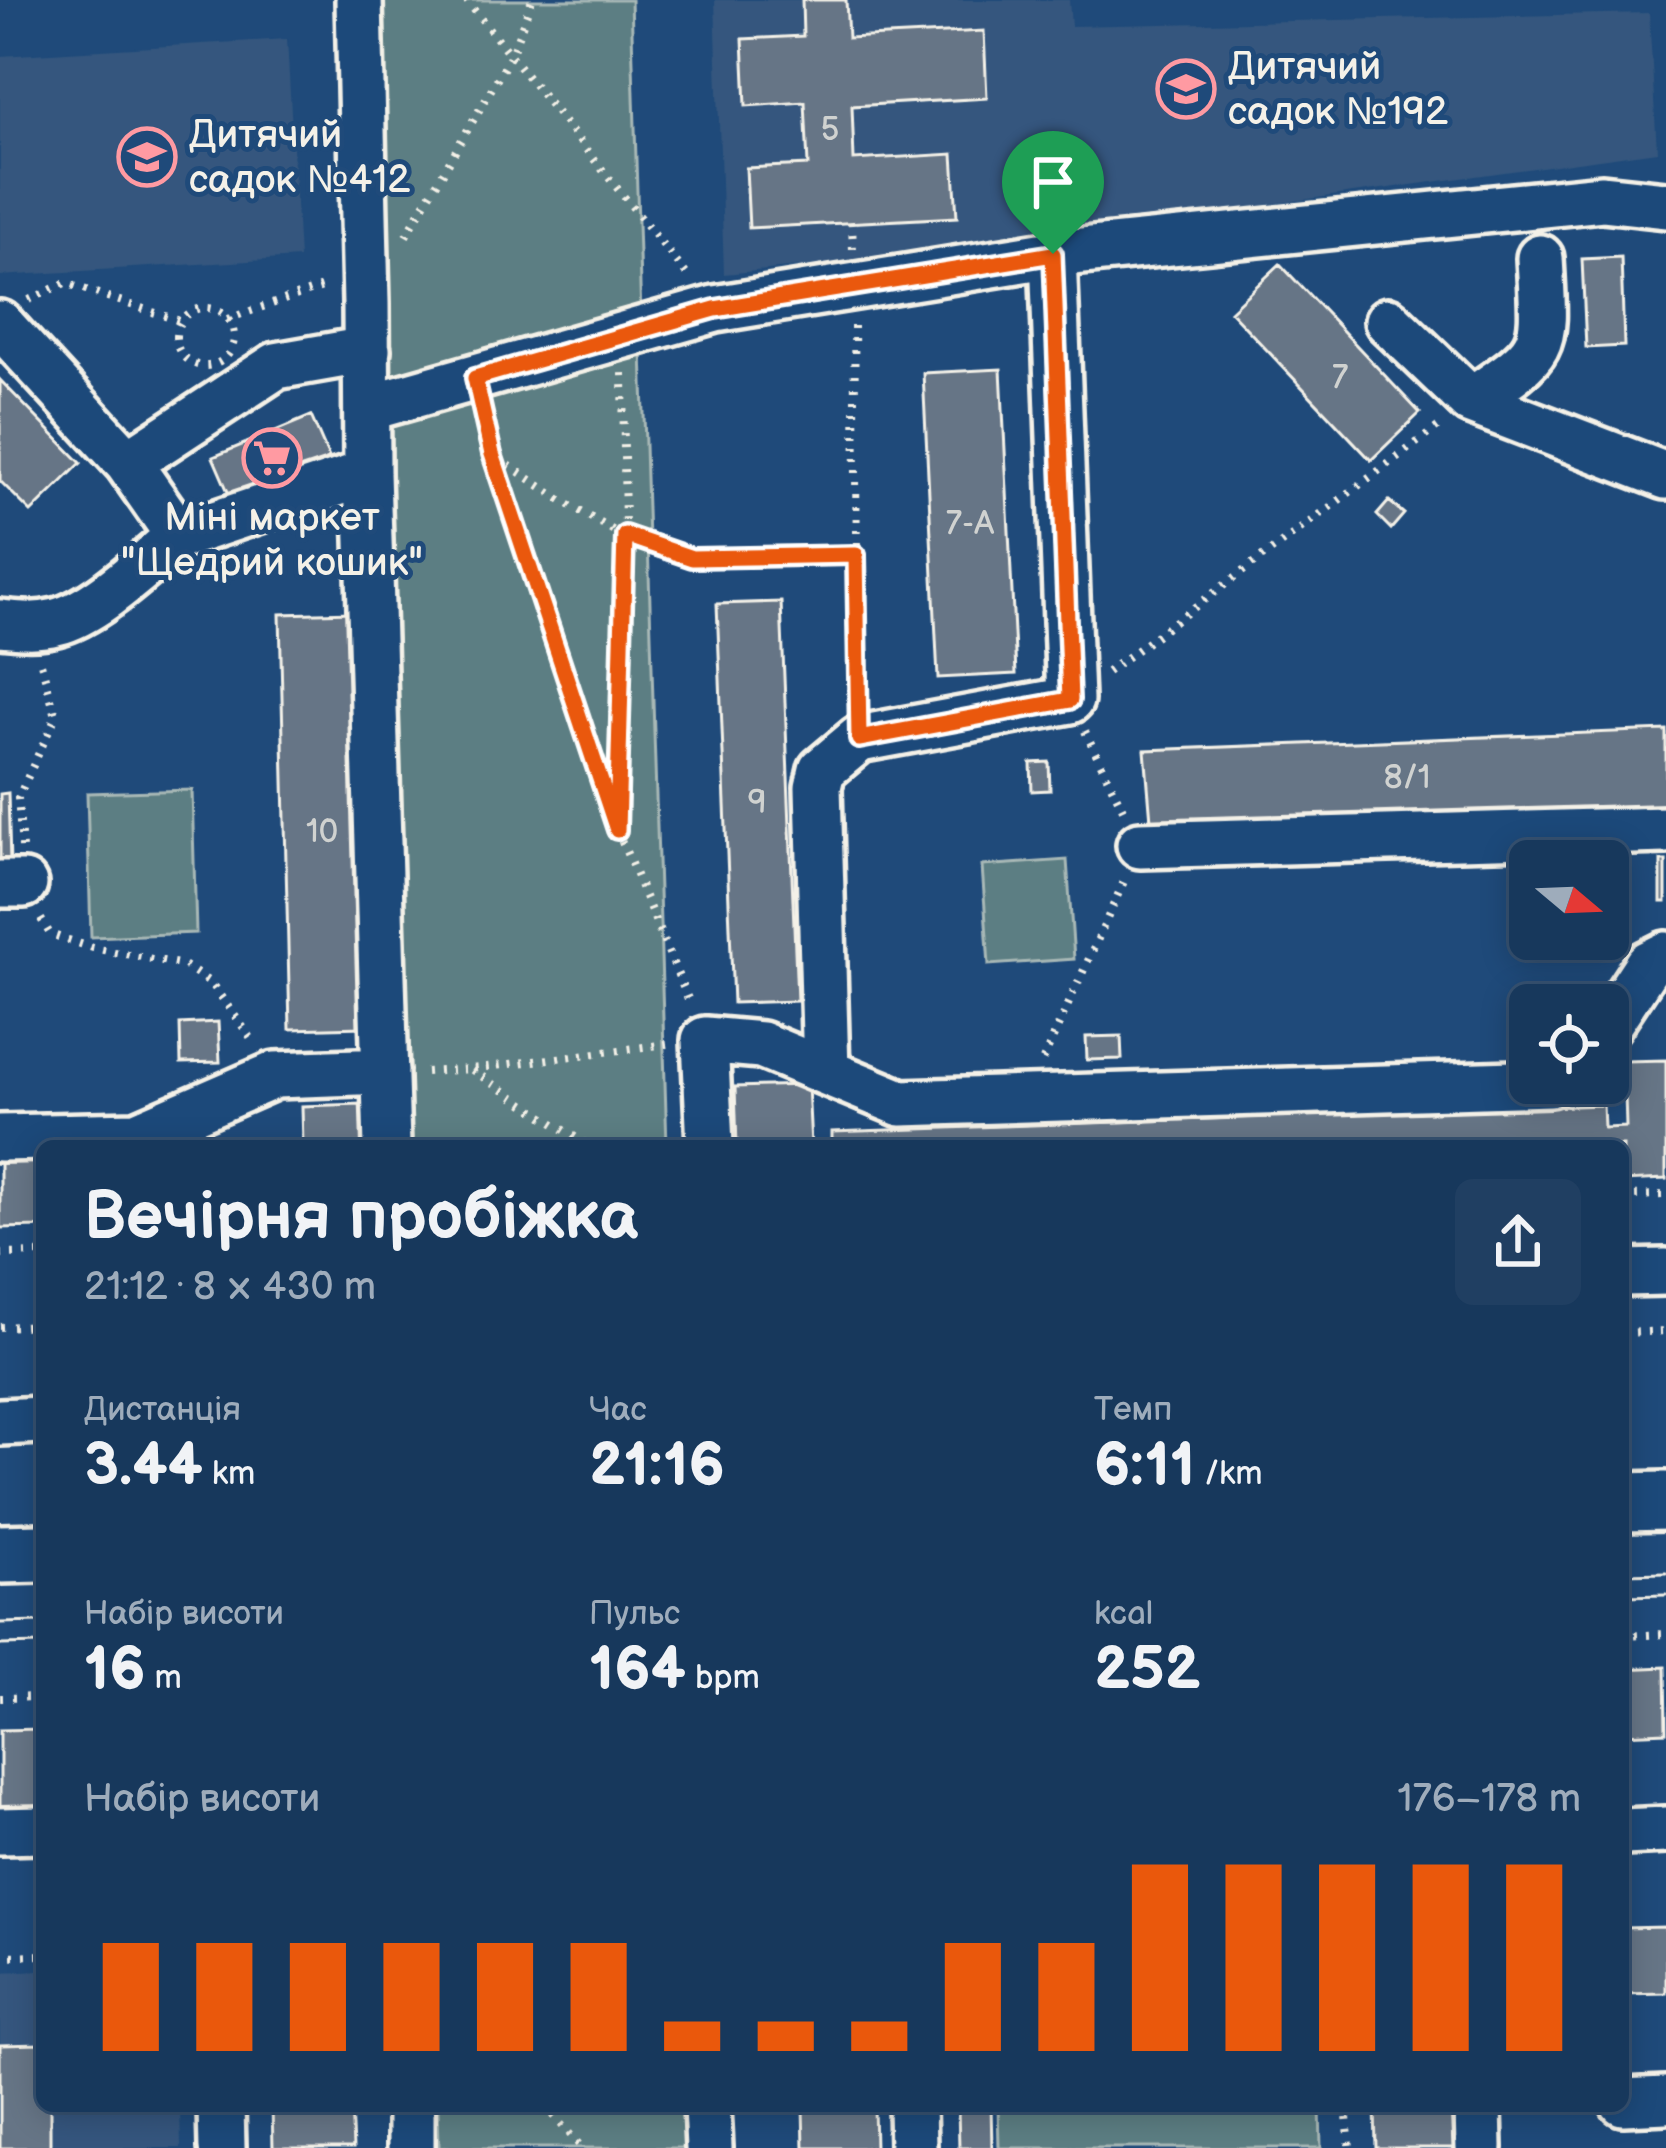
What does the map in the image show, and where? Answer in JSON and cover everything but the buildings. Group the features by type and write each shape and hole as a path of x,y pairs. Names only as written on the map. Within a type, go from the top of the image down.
{"main road":[{"path":"1629,1502 1666,1501"},
{"path":"0,1554 36,1552"}],"street":[{"path":"359,0 387,1140"},
{"path":"367,408 715,309 1053,254 1602,198 1666,205"},
{"path":"826,1072 818,778 859,739 1070,700 1053,254"},
{"path":"1471,401 1523,366 1535,352 1542,336 1540,258"},
{"path":"11,313 179,536"},
{"path":"1388,320 1471,401 1666,476"},
{"path":"128,463 276,366 367,350"},
{"path":"16,625 62,621 104,597 179,536 367,473"},
{"path":"1141,845 1666,830"},
{"path":"1629,993 1648,964 1666,955"},
{"path":"710,1140 705,1040 761,1045 901,1103 1509,1084"},
{"path":"0,1138 137,1135 275,1075 385,1071"},
{"path":"1629,1273 1666,1272"},
{"path":"0,1421 36,1420"},
{"path":"0,1831 36,1830"},
{"path":"1629,1832 1666,1831"},
{"path":"1629,2102 1666,2100"},
{"path":"221,2112 222,2148"},
{"path":"411,2112 411,2148"},
{"path":"707,2112 709,2148"},
{"path":"911,2112 913,2148"},
{"path":"1478,2112 1479,2148"}],"path":[{"path":"466,0 715,309"},
{"path":"402,242 510,57 532,0"},
{"path":"852,223 859,739"},
{"path":"227,319 365,272"},
{"path":"11,313 65,283 180,320"},
{"path":"212,308 227,319 234,333 223,360 208,366 189,361 178,350 176,330 191,310 212,308"},
{"path":"617,830 625,535 622,335"},
{"path":"435,1072 705,1040 617,830 492,454 475,378"},
{"path":"1024,1100 1141,845 1070,700 1471,401"},
{"path":"492,454 625,535 692,558 856,555"},
{"path":"16,625 56,716 18,798 12,884 50,934 92,948 184,965 211,983 275,1075"},
{"path":"471,1069 580,1140"},
{"path":"1629,1196 1666,1195"},
{"path":"0,1253 36,1252"},
{"path":"0,1327 36,1325"},
{"path":"1629,1333 1666,1331"},
{"path":"1629,1636 1666,1634"},
{"path":"0,1698 36,1696"},
{"path":"0,1956 36,1955"},
{"path":"550,2112 582,2148"},
{"path":"1347,2112 1350,2148"}],"shaded area":[{"name":"Дитячий садок №192","path":"715,0 1069,0 1071,26 1649,13 1657,151 853,262 724,274"},
{"name":"Дитячий садок №412","path":"287,39 299,258 0,276 0,56"},
{"path":"36,1970 36,2112 180,2112 181,2148 0,2148 0,1972"}],"green space":[{"path":"379,0 631,0 667,1140 407,1140"},
{"path":"192,790 196,933 91,937 87,793"},
{"path":"1067,860 1074,959 989,965 982,866"},
{"path":"438,2112 695,2112 697,2148 439,2148"},
{"path":"998,2112 1320,2112 1321,2148 999,2148"}],"tram line":[{"path":"1629,1574 1666,1573"},
{"path":"1629,1596 1666,1595"},
{"path":"0,1623 36,1622"},
{"path":"0,1645 36,1644"}],"place":[{"name":"Дитячий садок №192","path":"1186,89"},
{"name":"Дитячий садок №412","path":"147,157"},
{"name":"Міні маркет \"Щедрий кошик\"","path":"272,458"}],"route":[{"path":"1053,254 1070,700 859,739 856,555 692,558 625,535 617,830 492,454 475,378 715,309 1053,254"}]}
